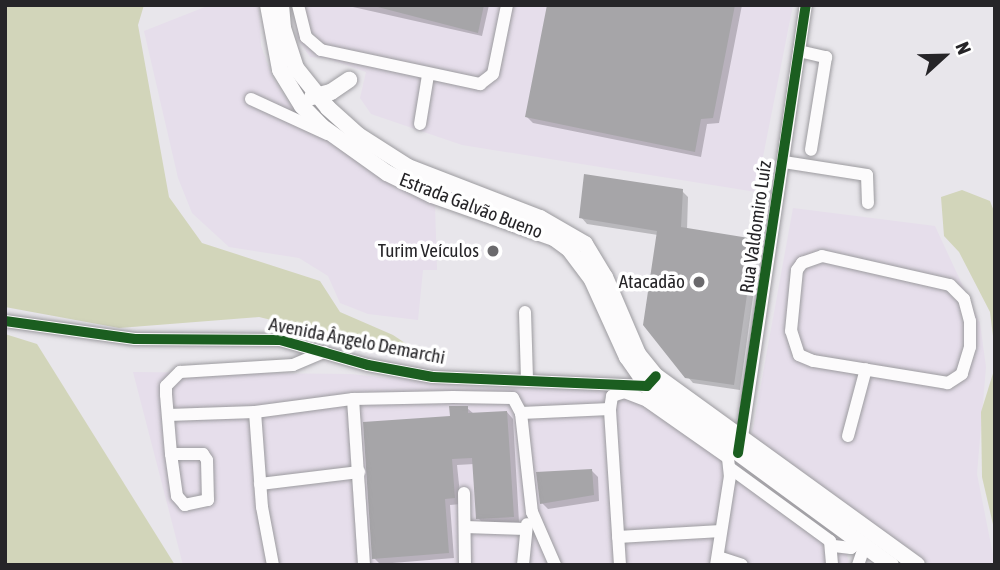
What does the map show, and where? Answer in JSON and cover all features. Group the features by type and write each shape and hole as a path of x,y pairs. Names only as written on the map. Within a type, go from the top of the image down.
{"main road":[{"path":"269,5 283,54 297,85 305,94 319,97 349,80"},
{"name":"Estrada Galvão Bueno","path":"269,5 280,70 302,106 338,138 387,173 432,195 533,230 569,249 592,280 627,357 652,381"},
{"name":"Estrada Galvão Bueno","path":"281,5 291,60 319,97 358,135 408,167 540,218 585,244 605,277 652,381"},
{"path":"652,381 737,453 867,551 891,565"},
{"path":"737,453 918,565"}],"street":[{"path":"298,5 306,37 321,50 480,84 489,79 507,5"},
{"name":"Rua Valdomiro Luíz","path":"717,561 784,162 806,5"},
{"path":"799,51 826,57 811,150"},
{"path":"420,124 428,75"},
{"path":"251,99 338,138"},
{"path":"784,162 867,175 868,203"},
{"path":"821,256 939,280 964,299 970,347 962,373 948,383 866,369 813,361 799,355 792,344 797,270 802,263 821,256"},
{"path":"526,312 527,381"},
{"name":"Avenida Ângelo Demarchi","path":"5,320 135,339 280,340 433,377 527,381 652,381"},
{"path":"171,454 195,452 207,460 209,495 203,503 185,505 178,501 171,454 166,387 180,372 293,365 324,352"},
{"path":"848,436 866,369"},
{"path":"620,565 610,409 615,394 635,394 722,452 737,453 834,546 867,551 858,565"},
{"path":"168,415 255,412 353,399 504,397 518,401 532,512 555,565"},
{"path":"353,399 364,565"},
{"path":"521,413 610,409"},
{"path":"255,412 260,484 274,565"},
{"path":"260,484 359,472"},
{"path":"464,493 466,565"},
{"path":"523,565 525,529 532,512"},
{"path":"465,527 525,529"},
{"path":"618,537 722,531"},
{"path":"832,565 834,546"},
{"path":"717,561 741,565"}],"shaded area":[{"path":"210,5 259,5 261,46 273,78 290,104 356,161 435,204 437,270 423,270 418,320 368,314 340,303 328,276 299,258 229,247 192,213 178,178 144,31"},
{"path":"296,5 793,5 756,192 462,145 371,114 360,98 366,72 326,58 310,57 297,38"},
{"path":"793,208 935,226 980,323 986,367 977,474 995,565 931,565 751,439"},
{"path":"133,372 350,374 492,388 620,391 742,463 833,530 845,543 849,565 183,565"}],"green space":[{"path":"5,5 144,5 138,25 169,197 202,243 320,281 340,312 393,335 426,357 259,317 119,328 5,307"},
{"path":"962,190 990,201 995,214 995,352 990,312 959,252 944,236 941,197"},
{"path":"5,334 37,344 175,565 5,565"},
{"path":"995,367 995,533 982,477 981,412"}],"building":[{"path":"370,5 484,5 478,33"},
{"path":"547,5 735,5 713,118 701,119 695,152 525,117"},
{"name":"Atacadão","path":"584,174 683,189 681,227 755,239 734,385 685,378 643,325 657,231 579,218"},
{"path":"449,406 468,406 468,413 507,411 514,517 476,519 472,458 452,459 455,498 445,499 449,553 372,559 363,422 450,416"},
{"path":"592,469 594,495 540,504 536,472"}],"cycle path":[{"path":"738,453 806,5"},
{"path":"5,321 135,339 280,340 368,365 433,377 647,386 656,376"}],"place":[{"name":"Turim Veículos","path":"493,251"},
{"name":"Atacadão","path":"699,282"}]}
